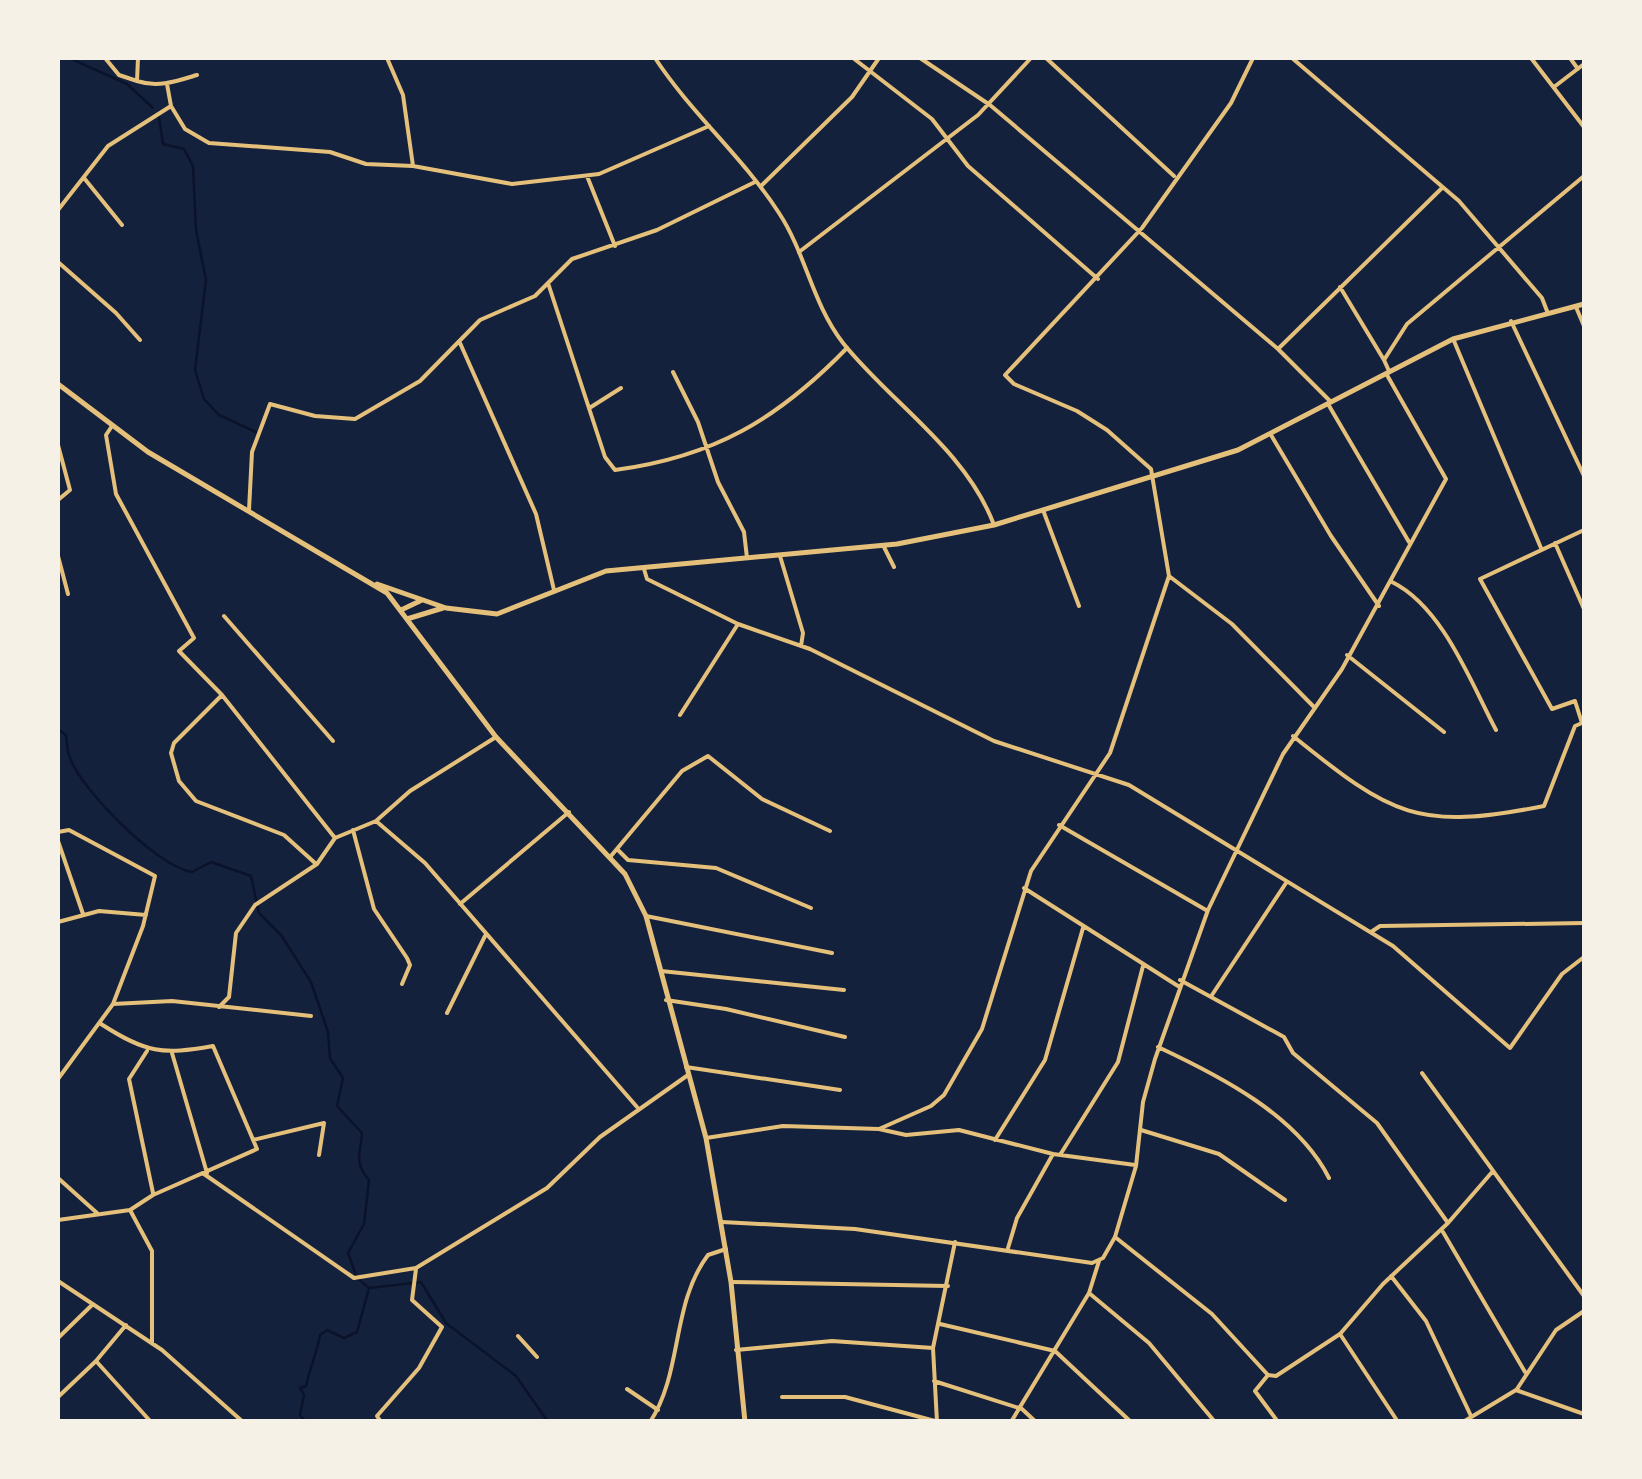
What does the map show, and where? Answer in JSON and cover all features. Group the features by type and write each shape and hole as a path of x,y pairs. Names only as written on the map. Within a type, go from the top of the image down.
{"main road":[{"path":"58,384 112,426 373,583 446,608 497,614 586,575 882,545 994,525 1204,463 1271,434 1453,339 1584,304"},
{"path":"373,583 407,618 496,737 611,856 646,916 706,1138 731,1282 745,1422"},
{"path":"400,610 423,601"},
{"path":"407,618 446,608"}],"street":[{"path":"104,58 119,75 137,81 166,84 197,75"},
{"path":"137,81 138,58"},
{"path":"386,58 403,95 412,166"},
{"path":"654,58 759,183 799,252 819,308 847,348 937,438 994,525"},
{"path":"853,58 932,119 968,166 1098,279"},
{"path":"250,510 250,458 256,432 270,404 315,416 355,419 420,382 480,320 535,296 572,259 657,230 759,183 815,136 879,58"},
{"path":"920,58 990,104 1278,349 1330,403 1408,542"},
{"path":"799,252 990,104 1031,58"},
{"path":"1046,58 1176,178"},
{"path":"878,1129 931,1106 944,1095 982,1029 1024,888 1058,825 1097,776 1138,678 1169,576 1151,469 1107,430 1078,411 1014,384 1005,375 1098,279 1137,232 1231,103 1253,58"},
{"path":"1292,58 1442,188 1500,247 1542,298 1547,311"},
{"path":"1531,58 1584,127"},
{"path":"1570,58 1578,68"},
{"path":"1554,86 1584,64"},
{"path":"166,84 171,106 185,129 209,143 330,152 366,164 412,166 530,186 610,170 708,126"},
{"path":"58,210 122,134 171,106"},
{"path":"586,175 615,246"},
{"path":"1384,360 1407,324 1584,176"},
{"path":"84,178 122,225"},
{"path":"1278,349 1442,188"},
{"path":"58,262 116,312 140,340"},
{"path":"548,283 609,466 615,470 706,450 784,407 847,348"},
{"path":"1011,1422 1088,1294 1099,1261 1115,1236 1136,1166 1158,1048 1179,983 1234,853 1294,736 1379,606 1408,542 1442,488 1445,474 1339,286"},
{"path":"1575,306 1584,326"},
{"path":"1510,321 1584,476"},
{"path":"1453,339 1541,548"},
{"path":"460,343 536,514 554,590"},
{"path":"673,372 744,532 747,558"},
{"path":"590,407 621,388"},
{"path":"112,426 106,435 116,494 194,638 179,651 222,695 335,838"},
{"path":"1271,434 1330,536 1379,606"},
{"path":"58,445 70,490 58,500"},
{"path":"1043,510 1079,606"},
{"path":"1294,736 1383,800 1423,818 1455,819 1544,806 1575,726 1583,724 1575,700 1552,709 1480,579 1584,530"},
{"path":"1555,543 1584,609"},
{"path":"882,545 894,567"},
{"path":"58,556 68,594"},
{"path":"780,556 802,633 801,646"},
{"path":"643,568 647,580 738,624 801,646 994,741 1140,791 1234,853 1371,932 1424,971 1510,1048 1562,974 1584,957"},
{"path":"1169,576 1232,624 1313,706"},
{"path":"1392,582 1444,635 1474,679 1496,730"},
{"path":"224,616 333,741"},
{"path":"680,715 738,624"},
{"path":"1347,655 1444,732"},
{"path":"222,695 174,743 171,753 179,781 196,801 284,835 317,864"},
{"path":"218,1008 229,997 230,956 240,924 254,905 317,864 335,838 376,820 410,792 496,737"},
{"path":"611,856 682,772 708,756 762,799 830,830"},
{"path":"460,904 569,812"},
{"path":"376,820 414,853 637,1107"},
{"path":"1058,825 1208,910"},
{"path":"58,832 69,830 156,876 113,1004 58,1078"},
{"path":"353,830 374,909 408,958 402,984"},
{"path":"58,842 84,914"},
{"path":"618,850 628,860 716,868 810,908"},
{"path":"1584,864 1584,876"},
{"path":"1212,994 1286,882"},
{"path":"1024,888 1143,966 1212,994 1284,1037 1293,1052 1360,1106 1448,1224"},
{"path":"58,922 84,914 117,911 146,915"},
{"path":"646,916 832,954"},
{"path":"1371,932 1380,926 1584,923"},
{"path":"996,1140 1045,1060 1083,928"},
{"path":"447,1012 485,936"},
{"path":"1060,1155 1118,1062 1143,966"},
{"path":"659,972 672,969 844,990"},
{"path":"113,1004 160,1000 311,1016"},
{"path":"666,1000 846,1037"},
{"path":"58,1220 130,1210 152,1195 257,1149 214,1046 172,1053 147,1051 101,1024"},
{"path":"1158,1048 1252,1098 1318,1156 1329,1178"},
{"path":"147,1051 128,1079 152,1195"},
{"path":"172,1053 205,1174 354,1278 416,1268 547,1188 637,1107 687,1071 840,1090"},
{"path":"1422,1073 1584,1296"},
{"path":"253,1140 324,1122 319,1155"},
{"path":"706,1138 783,1126 878,1129 906,1135 958,1130 1054,1154 1136,1166"},
{"path":"1141,1130 1218,1154 1285,1200"},
{"path":"1008,1248 1017,1218 1054,1154"},
{"path":"1115,1236 1212,1314 1268,1376 1276,1376 1340,1334 1391,1276 1443,1232 1494,1171"},
{"path":"58,1178 97,1213"},
{"path":"130,1210 152,1251 152,1343"},
{"path":"722,1222 788,1224 1099,1261"},
{"path":"1443,1232 1525,1372"},
{"path":"782,1397 845,1397 936,1421 934,1348 954,1242"},
{"path":"650,1422 658,1410 696,1276 708,1256 726,1249"},
{"path":"380,1422 377,1416 419,1368 442,1327 412,1300 416,1268"},
{"path":"1391,1276 1426,1321 1472,1416"},
{"path":"58,1281 152,1343 243,1422"},
{"path":"731,1282 948,1286"},
{"path":"1088,1294 1149,1343 1214,1422"},
{"path":"58,1338 93,1304"},
{"path":"1464,1422 1516,1390 1556,1330 1584,1310"},
{"path":"940,1324 1054,1351 1131,1422"},
{"path":"58,1397 96,1362 126,1326"},
{"path":"1340,1334 1398,1422"},
{"path":"518,1336 537,1357"},
{"path":"736,1350 832,1340 934,1348"},
{"path":"96,1362 148,1421"},
{"path":"1268,1376 1255,1391 1278,1422"},
{"path":"934,1382 1022,1409 1036,1422"},
{"path":"626,1389 658,1410"},
{"path":"1516,1390 1584,1414"}],"waterway":[{"path":"69,58 127,84 153,108"},
{"path":"159,117 163,144 184,149 193,166 196,230 206,280 195,370 204,399 219,415 256,432"},
{"path":"58,729 66,735 70,758 89,789 123,826 160,857 192,872 211,862 251,876 259,913 281,935 311,982 328,1032 330,1058 343,1078 337,1106 362,1133 359,1162 369,1180 364,1224 348,1253 357,1278 369,1288 357,1332 344,1338 327,1330 320,1335 306,1386 300,1388 304,1395 300,1415 306,1422"},
{"path":"370,1288 421,1282 446,1323 516,1376 548,1422"}]}
